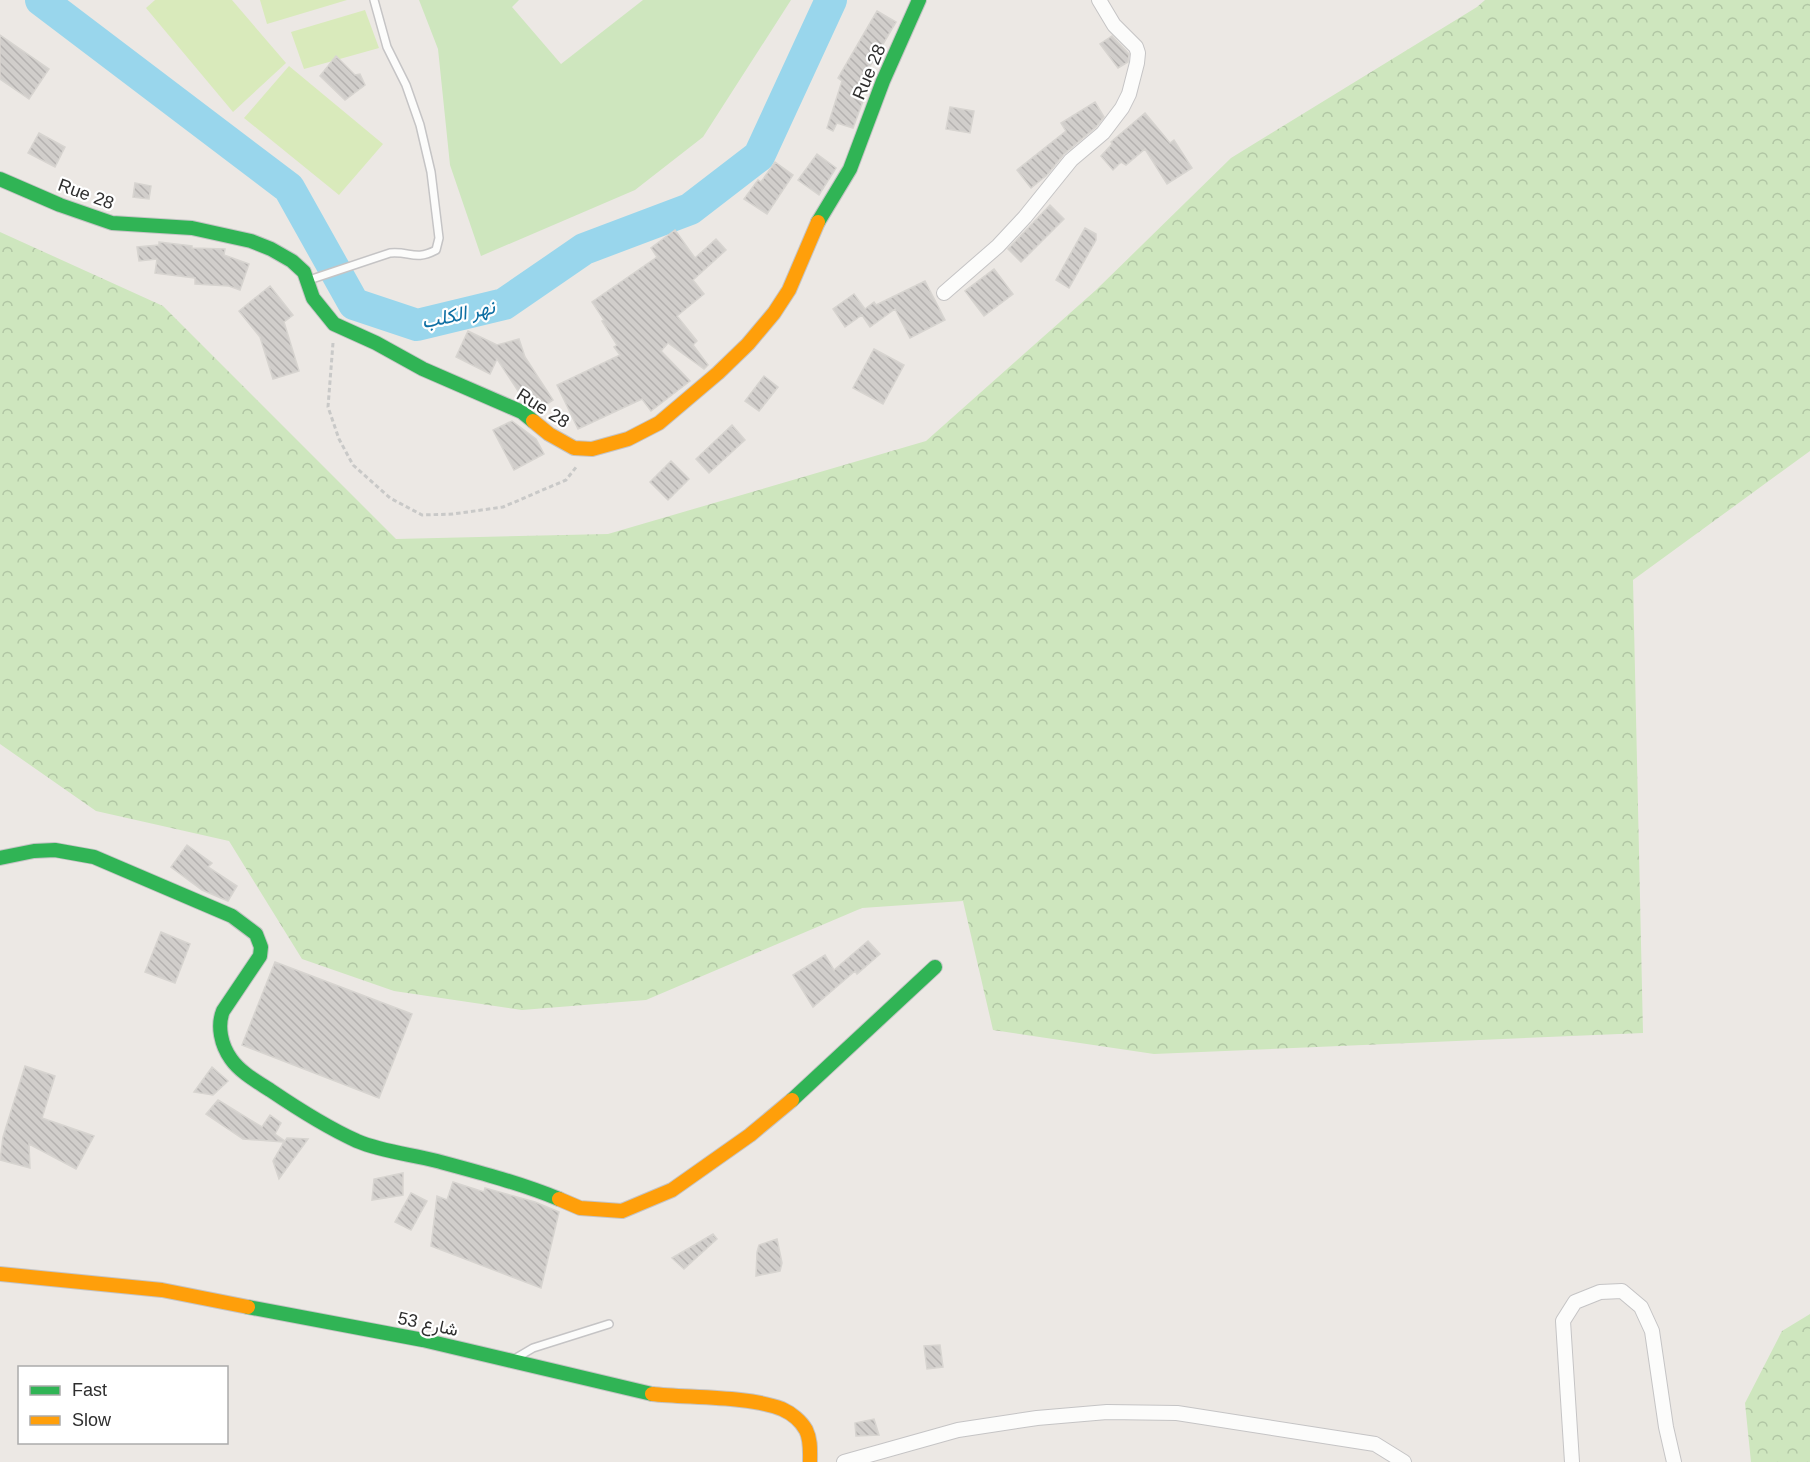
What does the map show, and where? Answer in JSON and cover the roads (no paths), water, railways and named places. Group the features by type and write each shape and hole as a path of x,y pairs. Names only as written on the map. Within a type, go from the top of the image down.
{"street":[{"name":"Rue 28","path":"0,179 112,224 192,228 251,241 292,261 304,272 313,298 334,324 376,343 423,369 522,412 549,435 574,448 592,449 614,444 659,423 718,373 748,344 774,313 789,290 818,221 850,169 883,81 919,0"},
{"path":"944,293 998,246 1071,160 1103,132 1122,108 1129,94 1138,53 1136,47 1114,25 1100,0"},
{"path":"0,858 34,851 55,850 94,857 232,916 255,934 261,947 260,956 223,1011 219,1022 221,1037 230,1058 246,1074 312,1118 357,1141 385,1151 435,1161 539,1191 580,1208 622,1211 672,1190 750,1135 809,1086 935,967"},
{"name":"شارع 53","path":"0,1274 162,1290 368,1329 653,1394 741,1401 782,1409 795,1417 805,1430 810,1441 810,1462"},
{"path":"1572,1462 1563,1322 1575,1302 1600,1292 1622,1291 1641,1307 1652,1331 1666,1427 1674,1462"},
{"path":"844,1462 958,1430 1037,1418 1107,1412 1177,1413 1375,1444 1404,1462"}],"lane":[{"path":"307,281 390,253 400,252 424,256 436,250 439,238 431,172 420,125 406,85 387,47 374,0"},
{"path":"511,1361 533,1347 609,1324"}],"waterway":[{"name":"نهر الكلب","path":"41,0 289,188 354,304 417,325 504,304 584,249 690,209 759,156 831,0"}]}
